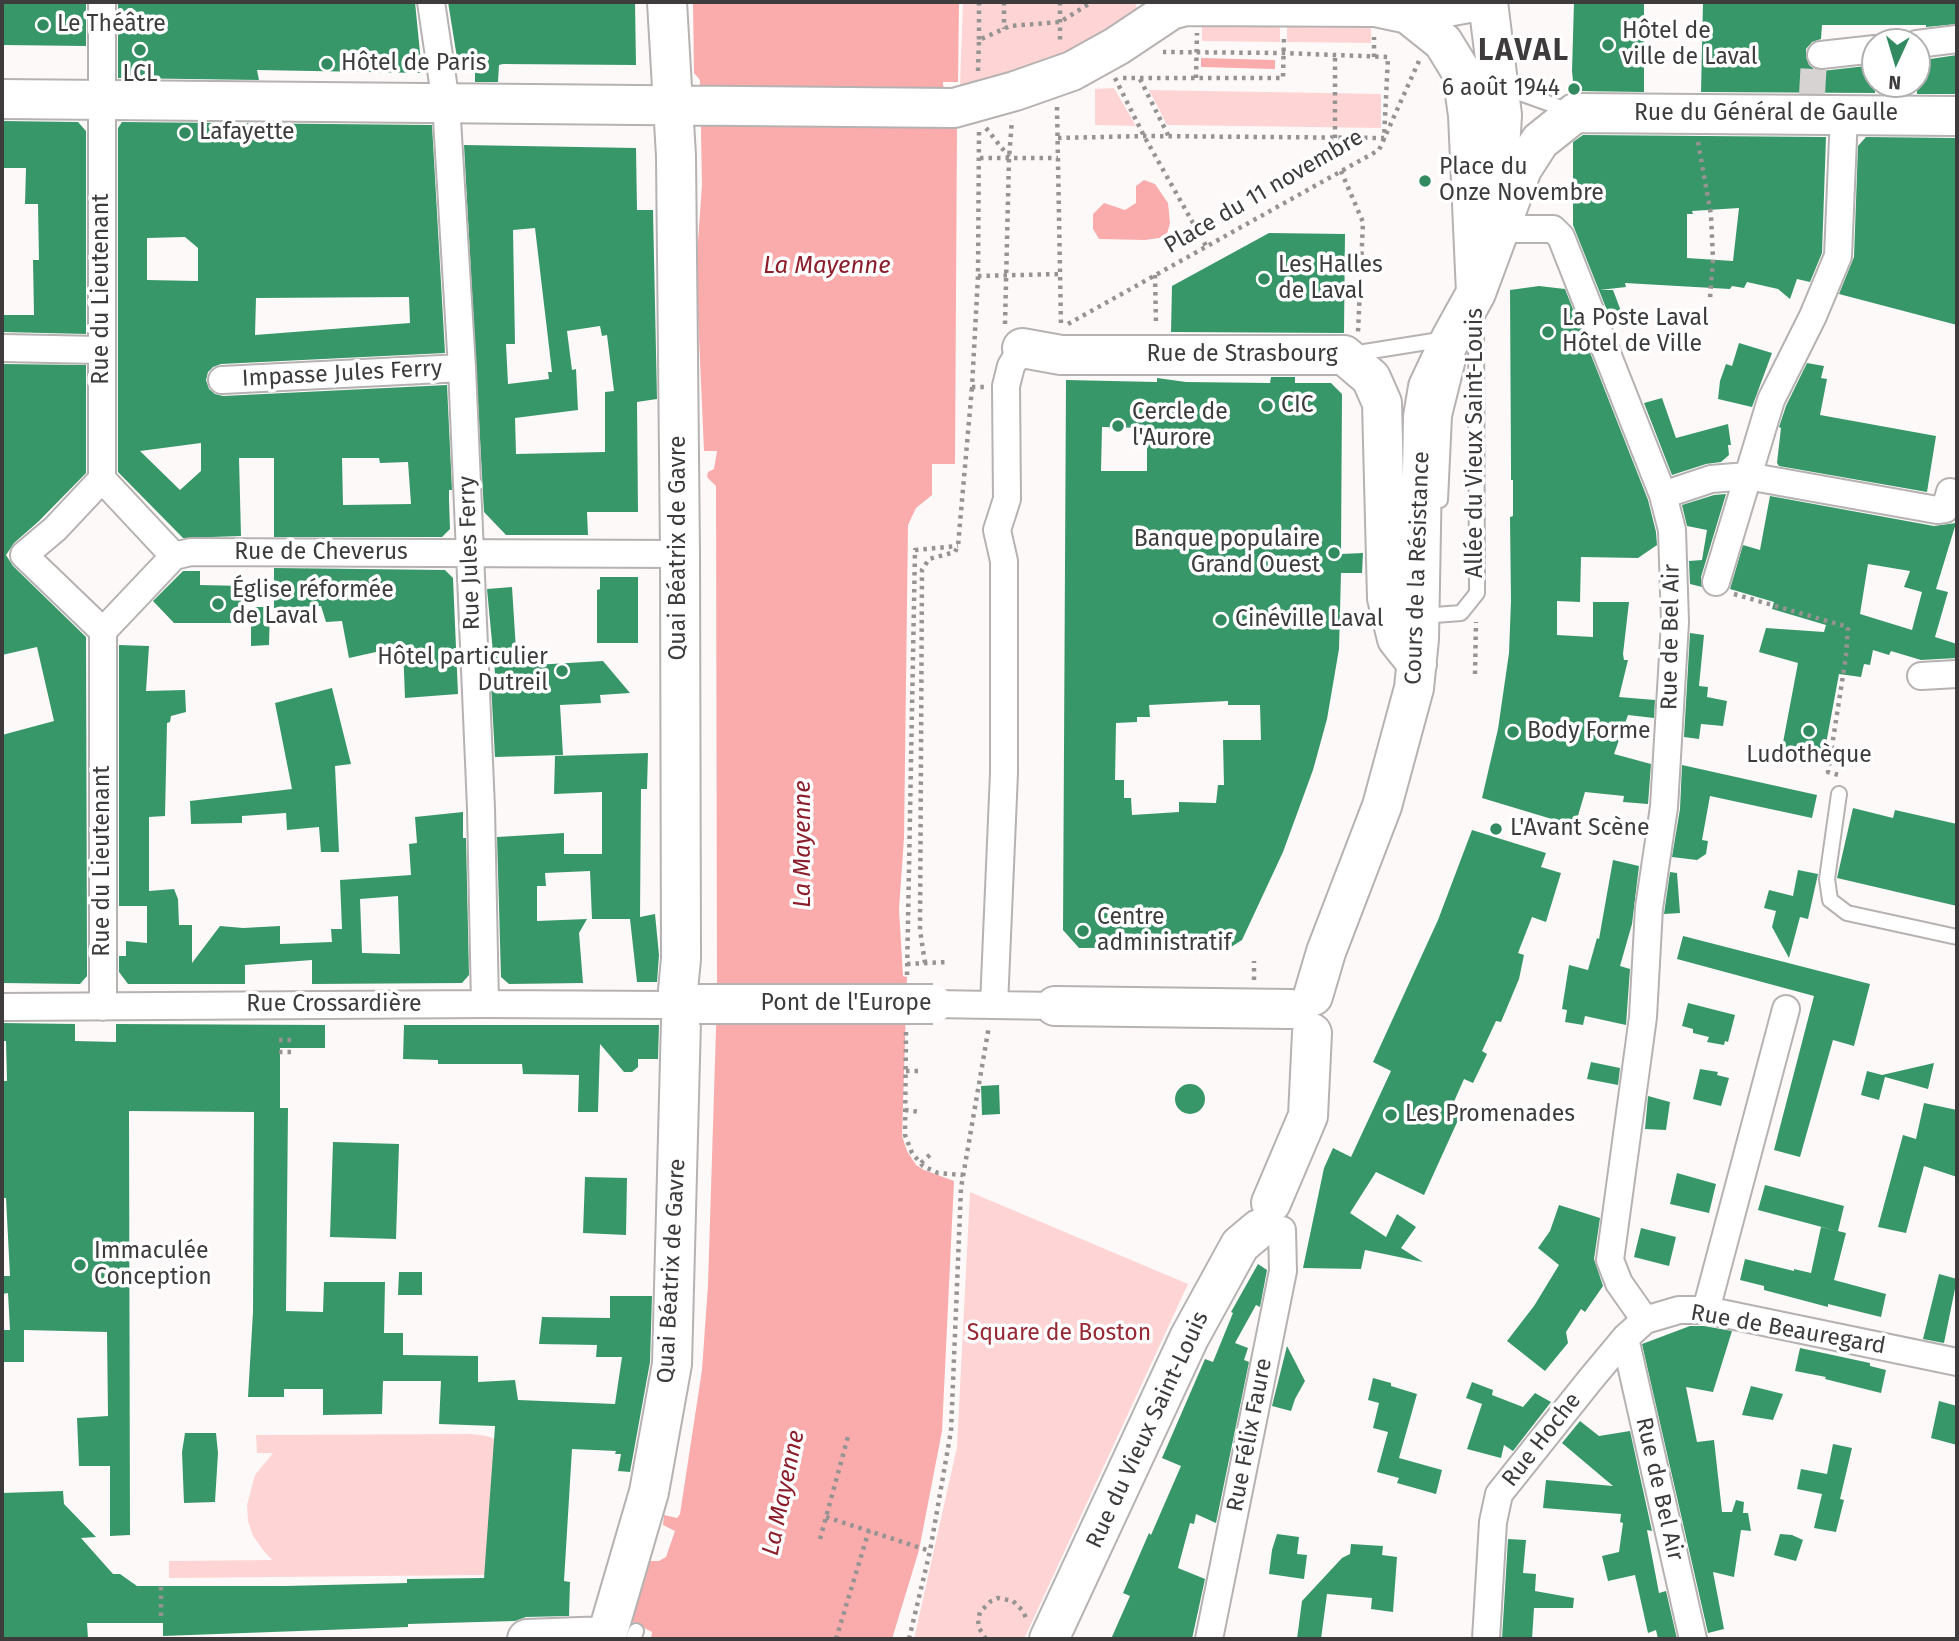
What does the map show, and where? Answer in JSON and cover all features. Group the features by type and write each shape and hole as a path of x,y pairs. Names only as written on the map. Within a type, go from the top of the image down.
{"main road":[{"name":"Quai Béatrix de Gavre","path":"621,1636 672,1364 681,1005 680,554 676,156 667,2"},
{"path":"2,99 673,106 970,114 1015,91 1072,71 1117,46 1166,6 1375,7 1426,14 1474,2"},
{"path":"1486,238 1468,114 1481,79 1488,2"},
{"path":"1426,14 1443,42 1481,79"},
{"name":"Rue du Général de Gaulle","path":"1575,113 1693,114 1822,108 1957,116"},
{"path":"1486,238 1522,169 1540,141 1575,113"},
{"name":"Cours de la Résistance","path":"1305,1013 1382,806 1409,713 1417,664 1420,616 1423,417 1432,377 1476,293 1486,238"},
{"name":"Rue de Strasbourg","path":"1044,341 1061,355 1351,349"},
{"path":"1351,349 1371,378 1382,403 1387,598 1397,639 1417,664"},
{"name":"Pont de l'Europe","path":"681,1005 919,984"},
{"path":"1055,1006 1305,1013"},
{"name":"Rue du Vieux Saint-Louis","path":"1037,1633 1240,1245 1271,1221 1308,1116 1305,1013"},
{"path":"527,1639 621,1636"}],"street":[{"name":"Rue du Lieutenant","path":"102,2 102,479"},
{"name":"Rue Jules Ferry","path":"431,2 446,103 462,368 481,808 485,1004"},
{"path":"1931,42 1957,39"},
{"path":"1821,55 1861,51"},
{"path":"1716,582 1771,400 1813,316 1838,257 1822,108"},
{"name":"Rue de Bel Air","path":"1486,238 1553,229 1561,237 1663,495 1672,530 1675,621 1664,807 1648,908 1643,1017 1610,1260 1619,1283 1645,1320"},
{"path":"1044,341 1011,366 1006,386 1007,499 997,530 1004,561 1004,773 994,1005 1055,1006"},
{"path":"2,348 101,350"},
{"name":"Impasse Jules Ferry","path":"222,380 462,368"},
{"path":"1663,495 1710,479 1747,476 1909,510 1945,509 1950,492"},
{"path":"102,479 174,556 103,631 13,555 55,529 102,479"},
{"name":"Rue de Cheverus","path":"174,556 191,552 680,554"},
{"name":"Rue du Lieutenant","path":"103,631 103,1007"},
{"path":"1921,676 1957,674"},
{"name":"Pont de l'Europe","path":"919,984 994,1005"},
{"name":"Rue Crossardière","path":"2,1007 681,1005"},
{"path":"1706,1310 1786,1009"},
{"name":"Rue Félix Faure","path":"1209,1639 1283,1271 1271,1221"},
{"name":"Rue de Beauregard","path":"1625,1338 1645,1320 1679,1310 1706,1310 1957,1362"},
{"name":"Rue de Bel Air","path":"1625,1338 1693,1639"},
{"name":"Rue Hoche","path":"1486,1639 1493,1522 1499,1494 1625,1338"}],"lane":[{"name":"Rue du Général de Gaulle","path":"1481,79 1575,113"},
{"path":"1440,511 1444,416 1476,293"},
{"name":"Allée du Vieux Saint-Louis","path":"1420,616 1461,612 1477,593 1476,293"},
{"name":"Rue de Strasbourg","path":"1351,349 1451,338"},
{"path":"1387,598 1420,616 1437,579"},
{"path":"1839,794 1827,879 1830,900 1847,913 1957,937"}],"path":[{"path":"925,963 920,930 922,570 929,559 955,552 958,546 972,387 978,276 980,158 970,114 979,40 979,2"},
{"path":"1004,2 1004,29"},
{"path":"1060,2 1060,22"},
{"path":"979,40 1010,26 1060,22 1092,2"},
{"name":"Place du 11 novembre","path":"1044,341 1379,149 1426,14"},
{"path":"1206,246 1144,136 1115,77 1283,78 1283,24"},
{"path":"1374,35 1374,57"},
{"path":"1009,158 1004,334 1044,341 1060,274 1058,138 1384,138 1388,58 1160,51"},
{"path":"1335,56 1335,138"},
{"path":"1139,79 1169,138"},
{"path":"1693,114 1711,215 1713,260 1710,298"},
{"path":"980,158 1058,159"},
{"path":"1341,171 1363,222 1351,349"},
{"path":"978,276 1060,274"},
{"path":"1155,275 1156,327"},
{"path":"972,387 1006,386"},
{"path":"919,984 907,964 915,550 958,546"},
{"path":"1716,582 1721,589 1747,599 1848,627 1828,772 1842,776 1839,794"},
{"name":"Allée du Vieux Saint-Louis","path":"1475,674 1477,593"},
{"path":"907,964 948,962"},
{"path":"918,963 919,984"},
{"path":"909,1639 930,1551 951,1431 963,1175 994,1005"},
{"path":"906,1031 905,1135 912,1153 921,1163 938,1173 963,1175"},
{"path":"279,1040 291,1040"},
{"path":"279,1052 293,1052"},
{"path":"906,1071 921,1072"},
{"path":"905,1110 920,1111"},
{"path":"921,1163 933,1152"},
{"path":"820,1539 849,1433"},
{"path":"826,1517 930,1551"},
{"path":"836,1639 869,1530"},
{"path":"161,1587 161,1620"},
{"path":"986,1639 979,1628 980,1612 998,1598 1019,1605 1037,1633"}],"green space":[{"path":"963,2 1135,2 1137,13 1066,53 983,83 960,86"},
{"path":"1202,27 1280,27 1280,42 1202,41"},
{"path":"1287,27 1371,28 1371,43 1287,42"},
{"path":"1114,88 1136,126 1095,125 1095,89"},
{"path":"1149,90 1381,94 1381,128 1167,125"},
{"name":"Square de Boston","path":"970,1192 1188,1284 1024,1639 914,1639 957,1447"},
{"path":"471,1434 502,1442 485,1575 169,1578 169,1561 272,1560 253,1536 248,1521 247,1505 255,1475 273,1453 257,1453 256,1435"}],"water":[{"name":"La Mayenne","path":"693,2 959,2 958,82 943,82 957,125 955,464 932,464 932,495 916,508 908,525 904,838 899,909 903,976 907,977 902,1136 916,1165 954,1181 942,1431 919,1550 892,1639 651,1639 652,1632 631,1621 650,1561 659,1561 666,1557 675,1531 663,1525 664,1515 677,1518 680,1514 702,1370 708,1285 717,997 716,486 707,477 708,472 714,469 717,451 704,451 696,270 702,185 700,80 694,73"},
{"path":"1201,58 1275,60 1275,69 1201,67"},
{"path":"1144,180 1155,184 1168,203 1170,223 1166,237 1145,240 1099,239 1093,229 1093,214 1104,203 1125,210 1136,203 1136,186"}],"building":[{"name":"Le Théâtre","path":"2,2 86,2 86,46 3,45"},
{"path":"118,2 415,2 422,73 257,70 259,80 118,78"},
{"path":"448,2 635,2 636,65 503,64 499,65 498,82 475,82 475,64 458,64"},
{"name":"Hôtel de ville de Laval","path":"1574,2 1644,2 1644,92 1574,91"},
{"path":"1703,2 1957,2 1957,24 1926,27 1822,25 1821,39 1812,42 1806,49 1809,65 1822,71 1861,67 1861,93 1701,92"},
{"path":"1957,55 1957,94 1931,94 1931,59"},
{"path":"2,121 78,122 86,131 86,334 2,332 2,315 34,315 33,260 39,260 38,204 25,204 26,168 2,168"},
{"path":"122,122 432,125 445,353 221,364 208,372 206,380 209,389 223,396 447,385 452,490 449,490 450,529 442,537 274,537 274,458 239,458 241,536 183,538 118,472 118,128","holes":["185,237 198,248 198,281 147,280 147,238","409,297 410,323 255,335 256,298","201,443 201,471 180,490 140,451","342,458 379,458 380,463 408,462 411,504 343,505"]},
{"path":"1583,135 1826,137 1822,253 1810,282 1797,279 1790,299 1778,289 1747,282 1744,288 1732,286 1730,289 1625,283 1626,287 1600,290 1613,290 1624,319 1612,323 1573,225 1573,142","holes":["1739,208 1733,261 1687,258 1687,214 1693,214 1692,211"]},
{"path":"1866,137 1957,138 1957,325 1839,294 1854,257 1858,146"},
{"path":"464,145 636,148 637,210 653,210 657,399 637,402 638,512 587,512 588,535 506,535 484,512","holes":["535,228 552,372 548,372 549,379 508,384 506,344 515,344 513,230","600,326 602,336 607,335 614,391 605,392 605,452 516,454 515,418 578,410 576,369 572,370 567,331"]},
{"name":"Les Halles de Laval","path":"1269,233 1345,234 1344,333 1171,332 1172,286"},
{"path":"1539,286 1565,289 1648,500 1657,545 1638,558 1581,557 1580,602 1557,601 1557,635 1593,637 1593,602 1629,602 1623,654 1624,660 1628,660 1619,697 1655,700 1654,718 1628,715 1614,754 1651,764 1648,804 1623,802 1624,796 1585,792 1575,826 1482,798 1498,729 1509,653 1510,517 1513,516 1510,290"},
{"path":"1739,343 1772,353 1752,407 1718,399 1726,364 1732,366"},
{"path":"1807,363 1824,366 1821,378 1827,379 1820,415 1936,436 1927,492 1779,466 1779,427"},
{"path":"2,364 86,365 86,473 14,543 6,555 13,566 86,637 87,976 80,984 2,983 2,735 54,721 37,647 2,655"},
{"path":"1271,377 1295,377 1295,383 1331,383 1342,394 1341,554 1363,553 1362,573 1341,573 1339,649 1327,719 1313,770 1283,852 1242,940 1231,947 1079,948 1063,930 1066,380 1157,382 1157,378 1186,382 1270,383","holes":["1102,427 1147,428 1147,471 1101,471","1228,701 1228,705 1260,705 1261,740 1223,740 1224,785 1218,785 1216,803 1179,802 1179,812 1132,815 1131,798 1124,798 1124,780 1115,780 1116,723 1137,722 1137,717 1150,717 1149,705"]},
{"path":"1662,398 1676,438 1728,424 1731,445 1728,445 1729,455 1721,462 1672,475 1644,403"},
{"path":"1726,494 1701,577 1702,587 1690,584 1689,561 1702,560 1707,530 1687,526 1682,505"},
{"path":"1770,496 1934,526 1956,523 1936,589 1948,592 1935,637 1957,644 1957,658 1921,660 1891,651 1889,655 1873,650 1870,665 1864,664 1861,677 1839,674 1823,760 1781,753 1798,663 1759,652 1766,628 1824,632 1826,625 1772,609 1774,602 1730,589 1743,545 1760,550","holes":["1868,564 1910,571 1904,587 1922,592 1912,630 1860,614"]},
{"path":"274,568 445,570 453,578 458,694 405,698 403,646 349,658 342,621 326,622 321,606 274,608"},
{"name":"Église réformée de Laval","path":"183,571 200,571 200,585 243,586 244,623 174,623 153,601"},
{"path":"600,577 638,577 638,643 597,643 597,590 600,589"},
{"path":"512,587 517,666 603,661 630,693 600,695 601,703 560,705 563,755 495,757 491,684 496,684 487,589"},
{"path":"251,607 270,607 269,645 251,646"},
{"path":"1690,633 1704,635 1699,686 1708,687 1707,697 1727,701 1723,726 1701,724 1699,739 1684,737"},
{"path":"119,645 149,646 146,691 185,690 186,712 171,716 170,722 167,723 165,816 149,817 149,891 174,889 178,899 179,925 192,925 192,963 220,926 280,926 280,944 332,942 331,929 342,929 340,880 411,875 409,844 417,843 415,817 463,812 469,975 462,983 312,984 312,960 245,965 245,984 128,984 119,972 119,956 126,956 126,941 147,943 147,906 119,906","holes":["398,896 400,954 362,953 360,899"]},
{"path":"332,688 351,764 335,766 339,852 321,852 319,827 287,830 286,813 242,816 242,823 191,824 190,801 292,789 275,703"},
{"path":"648,753 647,789 641,789 640,917 655,914 659,955 657,982 637,982 630,919 592,919 590,871 545,873 546,886 537,886 537,921 587,919 579,933 583,983 509,984 501,977 497,837 564,833 564,854 602,854 602,792 554,794 555,756"},
{"path":"1682,765 1817,795 1812,818 1710,796 1702,840 1708,841 1706,854 1697,860 1672,857 1680,809"},
{"path":"1853,808 1893,818 1895,810 1957,824 1957,906 1837,878"},
{"path":"1472,830 1546,853 1541,867 1561,873 1546,922 1532,917 1518,953 1524,955 1519,979 1501,1022 1496,1021 1482,1051 1487,1054 1473,1083 1464,1079 1449,1113 1459,1118 1424,1195 1376,1172 1350,1213 1386,1237 1397,1214 1416,1227 1401,1248 1423,1262 1365,1250 1361,1269 1303,1268 1324,1168 1333,1148 1351,1157 1391,1071 1373,1062 1438,920"},
{"path":"1613,860 1639,866 1632,924 1620,966 1630,969 1626,1025 1585,1016 1583,1025 1565,1022 1567,1010 1562,1009 1569,965 1588,970 1597,938 1599,939"},
{"path":"1798,870 1818,874 1808,919 1800,917 1789,958 1772,927 1776,911 1764,908 1769,890 1793,896"},
{"path":"1670,872 1677,873 1680,913 1664,914"},
{"path":"1683,936 1870,984 1854,1046 1833,1040 1800,1157 1774,1150 1814,996 1677,959"},
{"path":"1688,1003 1735,1015 1728,1042 1725,1041 1724,1045 1707,1042 1709,1037 1693,1033 1693,1029 1682,1026"},
{"path":"2,1023 75,1024 75,1041 116,1042 116,1024 325,1025 325,1048 280,1048 280,1108 288,1108 286,1311 323,1312 324,1282 385,1282 384,1333 403,1333 403,1355 478,1356 478,1382 515,1380 518,1400 615,1404 622,1357 596,1357 597,1345 539,1344 542,1317 610,1318 610,1296 652,1296 650,1362 630,1472 618,1471 621,1454 615,1454 616,1451 572,1449 564,1581 570,1582 569,1616 526,1617 515,1621 408,1624 408,1627 163,1636 163,1623 87,1623 88,1639 2,1639 2,1493 63,1491 64,1504 96,1537 81,1538 113,1574 120,1574 137,1586 285,1586 484,1578 495,1426 439,1424 441,1381 383,1381 382,1414 323,1415 323,1389 284,1389 284,1397 248,1397 253,1312 254,1112 129,1111 130,1535 110,1536 110,1466 79,1466 77,1418 108,1416 107,1332 24,1330 24,1362 2,1362 2,1330 10,1330 8,1293 2,1294 2,1276 10,1276 6,1198 2,1198 2,1081 7,1081 6,1041 2,1041"},
{"path":"404,1025 659,1025 658,1059 638,1059 638,1067 632,1072 624,1072 600,1044 598,1112 578,1112 579,1075 523,1074 522,1064 438,1064 438,1060 403,1059"},
{"path":"1591,1062 1620,1068 1618,1085 1587,1079"},
{"path":"1934,1063 1928,1089 1885,1077 1879,1100 1861,1095 1867,1071 1882,1075"},
{"path":"1700,1069 1718,1072 1717,1075 1729,1078 1721,1106 1693,1099"},
{"path":"1190,1084 1201,1088 1205,1099 1201,1110 1190,1114 1179,1110 1175,1099 1179,1088"},
{"path":"999,1085 1000,1114 982,1115 981,1086"},
{"path":"1648,1096 1670,1102 1666,1130 1645,1129"},
{"path":"1924,1103 1957,1110 1957,1177 1924,1166 1906,1233 1878,1227 1903,1135 1916,1139"},
{"path":"333,1142 399,1144 396,1239 330,1237"},
{"path":"1677,1173 1716,1184 1709,1213 1670,1204"},
{"path":"585,1177 627,1178 626,1235 583,1233"},
{"path":"1765,1185 1844,1206 1838,1231 1846,1233 1834,1280 1886,1294 1881,1317 1828,1304 1828,1307 1764,1290 1764,1286 1740,1280 1745,1259 1811,1273 1821,1227 1837,1231 1758,1210"},
{"path":"1559,1205 1600,1218 1594,1259 1603,1286 1585,1312 1581,1309 1566,1332 1568,1343 1545,1371 1507,1341 1534,1306 1559,1265 1538,1248 1550,1231"},
{"path":"1641,1228 1676,1237 1669,1266 1634,1257"},
{"path":"1258,1264 1267,1270 1260,1307 1256,1305 1235,1343 1248,1348 1244,1360 1249,1362 1216,1523 1196,1514 1194,1524 1190,1523 1178,1568 1205,1579 1192,1639 1111,1639 1130,1596 1123,1593 1181,1466 1162,1458 1205,1359 1213,1362 1233,1313 1231,1312"},
{"path":"399,1272 422,1272 422,1295 398,1295"},
{"path":"1939,1274 1957,1279 1944,1343 1923,1339"},
{"path":"1690,1326 1732,1331 1713,1392 1686,1387 1697,1442 1714,1440 1722,1512 1732,1512 1736,1500 1744,1502 1743,1513 1748,1513 1751,1531 1741,1530 1734,1577 1713,1572 1724,1629 1708,1633 1642,1344"},
{"path":"1287,1346 1305,1381 1291,1411 1272,1406"},
{"path":"1800,1348 1870,1363 1870,1366 1886,1370 1881,1393 1795,1371"},
{"path":"1373,1378 1417,1394 1399,1458 1442,1470 1436,1494 1397,1483 1399,1478 1377,1472 1388,1432 1373,1428 1379,1403 1368,1400"},
{"path":"1472,1382 1493,1390 1492,1395 1523,1407 1535,1393 1551,1402 1513,1451 1504,1445 1501,1458 1467,1449 1482,1404 1466,1398"},
{"path":"1751,1386 1783,1394 1773,1420 1742,1415"},
{"path":"1939,1401 1957,1406 1957,1445 1931,1438"},
{"path":"1580,1421 1599,1436 1630,1431 1652,1531 1647,1530 1659,1593 1666,1591 1677,1639 1658,1639 1656,1630 1648,1633 1635,1575 1608,1581 1602,1556 1619,1552 1623,1523 1620,1522 1621,1514 1543,1508 1546,1480 1613,1486 1562,1443"},
{"path":"185,1433 216,1433 218,1453 215,1502 184,1503 182,1452"},
{"path":"1833,1444 1852,1448 1840,1499 1844,1500 1836,1532 1814,1528 1822,1494 1797,1489 1801,1469 1827,1474"},
{"path":"1277,1534 1299,1537 1297,1554 1307,1555 1304,1579 1269,1574"},
{"path":"1780,1534 1803,1540 1796,1561 1774,1555"},
{"path":"1508,1539 1526,1540 1523,1573 1536,1574 1535,1591 1574,1598 1573,1608 1534,1608 1532,1639 1502,1639"},
{"path":"1351,1544 1383,1546 1382,1555 1397,1557 1393,1612 1371,1609 1372,1598 1327,1594 1321,1639 1297,1639 1302,1601 1342,1558 1350,1554"}],"tunnel":[{"path":"1812,95 1814,59 1821,55"}],"place":[{"name":"Le Théâtre","path":"43,25"},
{"name":"Hôtel de ville de Laval","path":"1608,45"},
{"name":"LCL","path":"140,50"},
{"name":"Hôtel de Paris","path":"327,64"},
{"name":"6 août 1944","path":"1574,89"},
{"name":"Lafayette","path":"185,133"},
{"name":"Place du Onze Novembre","path":"1425,181"},
{"name":"Les Halles de Laval","path":"1264,279"},
{"name":"La Poste Laval Hôtel de Ville","path":"1548,332"},
{"name":"CIC","path":"1267,406"},
{"name":"Cercle de l'Aurore","path":"1118,426"},
{"name":"Banque populaire Grand Ouest","path":"1334,553"},
{"name":"Église réformée de Laval","path":"218,604"},
{"name":"Cinéville Laval","path":"1221,620"},
{"name":"Hôtel particulier Dutreil","path":"562,671"},
{"name":"Ludothèque","path":"1809,731"},
{"name":"Body Forme","path":"1513,732"},
{"name":"L'Avant Scène","path":"1496,829"},
{"name":"Centre administratif","path":"1083,931"},
{"name":"Les Promenades","path":"1391,1115"},
{"name":"Immaculée Conception","path":"80,1265"}],"district":[{"name":"LAVAL","path":"1524,52"}]}
